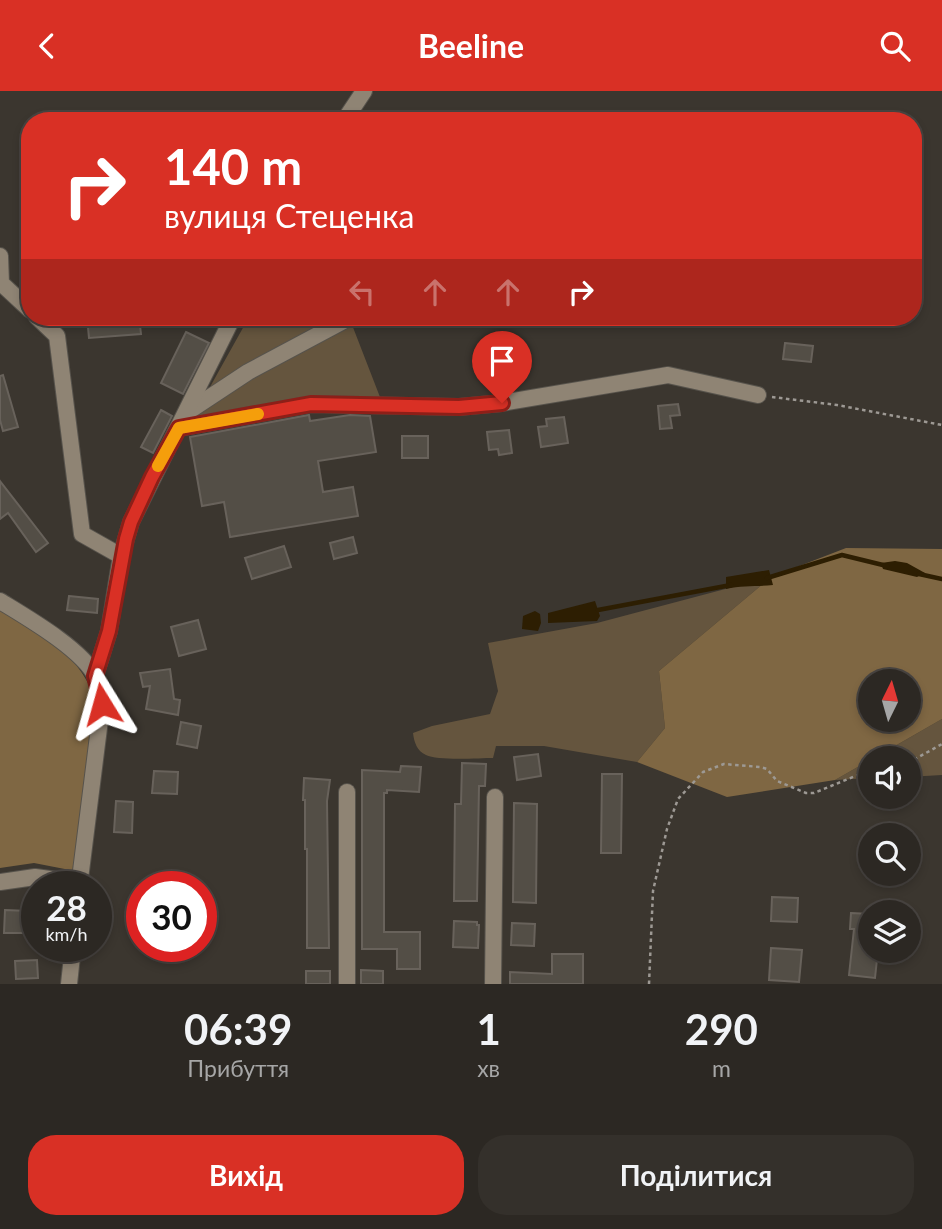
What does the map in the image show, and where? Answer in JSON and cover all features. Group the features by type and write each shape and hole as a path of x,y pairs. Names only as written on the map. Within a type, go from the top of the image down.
{"street":[{"path":"350,112 364,91"},
{"path":"0,256 1,283 21,302"},
{"path":"46,326 57,336 82,534 121,555"},
{"path":"95,676 109,631 121,555 131,522 229,326"},
{"path":"187,412 248,372 334,326"},
{"path":"179,428 311,404 459,407 502,403 668,376 758,395"},
{"path":"0,601 46,628 84,662 95,676 102,704 81,871"},
{"path":"347,792 347,984"},
{"path":"493,984 495,797"},
{"path":"0,881 21,879"},
{"path":"69,984 71,962"}],"path":[{"path":"758,395 837,405 942,425"},
{"path":"921,756 942,744"},
{"path":"649,984 650,914 667,829 678,799 703,772 724,764 760,767 766,769 777,781 806,793 814,793 858,775"}],"shaded area":[{"path":"244,326 352,326 385,410 311,407 186,430"},
{"path":"846,548 942,549 942,719 921,731 921,669 858,669 858,732 919,732 895,746 858,746 858,767 835,780 727,797 637,762 665,728 659,671 771,577"},
{"path":"881,563 907,563 925,573 917,577 883,569"},
{"path":"769,570 773,585 726,589 726,577"},
{"path":"771,577 659,671 665,728 637,762 544,746 496,746 493,758 439,758 426,755 416,746 413,733 432,726 490,714 498,691 488,643 597,623"},
{"path":"595,601 600,616 597,621 548,623 548,613"},
{"path":"0,609 45,637 72,660 91,689 96,706 75,871 34,863 0,868"},
{"path":"535,611 540,614 538,631 522,629 523,616"},
{"path":"942,719 942,775 921,776 921,746 895,746"},
{"path":"858,767 858,779 835,780"}],"building":[{"path":"88,326 140,326 141,334 89,338"},
{"path":"186,332 209,343 183,394 161,383"},
{"path":"785,343 813,346 811,362 783,359"},
{"path":"3,375 18,427 3,431 0,420 0,376"},
{"path":"678,404 680,415 670,416 672,428 660,429 658,406"},
{"path":"161,410 172,416 153,453 141,447"},
{"path":"309,415 310,421 350,415 370,416 376,452 318,461 323,492 353,487 358,516 230,537 224,502 202,506 190,437"},
{"path":"564,417 568,443 541,447 538,427 547,426 546,419"},
{"path":"509,430 512,453 499,455 498,449 489,450 487,432"},
{"path":"402,436 428,436 428,458 402,458"},
{"path":"0,481 48,543 36,552 8,513 0,519"},
{"path":"353,537 357,553 334,559 330,543"},
{"path":"284,546 291,567 252,579 245,558"},
{"path":"69,596 98,599 97,613 67,610"},
{"path":"198,620 206,649 179,656 171,627"},
{"path":"170,669 174,699 180,700 178,715 146,709 150,686 143,687 140,673"},
{"path":"181,722 201,726 197,748 177,744"},
{"path":"538,754 541,776 517,780 514,757"},
{"path":"462,763 486,764 485,786 479,786 477,901 454,901 455,804 461,804"},
{"path":"401,766 421,767 419,792 387,790 387,793 384,793 384,932 420,932 420,969 397,969 397,949 362,949 362,770 400,772"},
{"path":"154,771 178,772 177,794 152,793"},
{"path":"602,774 622,774 621,853 601,853"},
{"path":"304,778 330,780 327,801 329,948 307,948"},
{"path":"116,801 133,802 132,833 114,832"},
{"path":"514,803 537,804 536,903 513,902"},
{"path":"772,897 798,898 797,922 771,921"},
{"path":"5,910 21,911 21,933 4,933"},
{"path":"851,913 858,913 858,963 877,963 875,978 849,975 854,929 850,929"},
{"path":"454,921 477,922 478,948 453,947"},
{"path":"512,923 535,924 534,946 511,945"},
{"path":"771,948 802,950 799,982 769,980"},
{"path":"552,954 583,954 583,984 510,984 510,972 552,974"},
{"path":"15,961 37,962 38,978 16,979"},
{"path":"361,970 383,971 383,984 361,984"},
{"path":"306,971 330,971 330,984 306,984"}],"waterway":[{"path":"767,578 842,555 887,566"},
{"path":"919,574 942,579"},
{"path":"598,610 731,585"}],"slow traffic":[{"path":"158,466 179,428 258,414"}],"route":[{"path":"102,704 95,676 109,631 121,555 131,522 163,454 179,428 311,404 459,407 502,403"}]}
